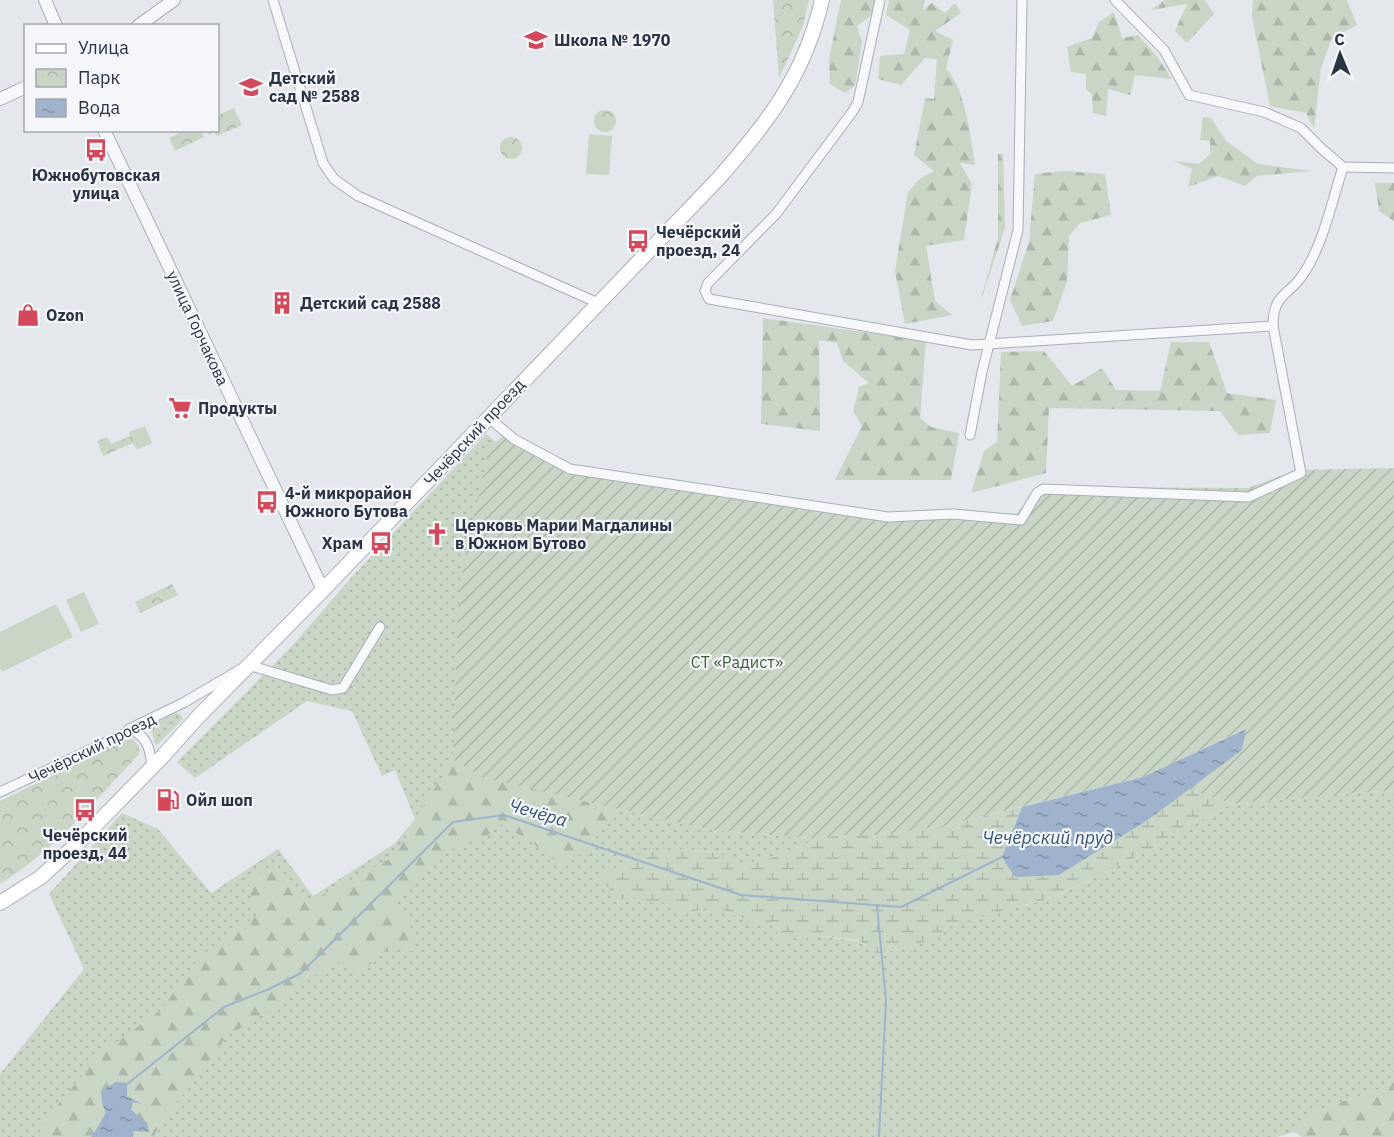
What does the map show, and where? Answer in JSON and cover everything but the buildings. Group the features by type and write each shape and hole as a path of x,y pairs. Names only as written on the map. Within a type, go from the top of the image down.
{"main road":[{"name":"Чечёрский проезд","path":"0,903 41,877 80,841 712,186 766,124 799,70 817,22 822,0"}],"street":[{"path":"45,0 55,24"},
{"path":"141,24 174,0"},
{"path":"273,0 320,153 334,179 358,196 598,303"},
{"path":"880,0 858,102 853,111 776,214 708,283 705,291 709,298 972,345 1272,326"},
{"path":"970,435 982,372 1018,230 1022,0"},
{"path":"1115,0 1164,50 1190,95 1264,112 1301,128 1322,150 1343,166 1394,168"},
{"path":"0,99 24,88"},
{"name":"улица Горчакова","path":"105,132 323,590"},
{"path":"489,418 514,439 570,469 888,518 953,514 1021,520 1037,493 1043,489 1249,497 1302,473 1272,326 1273,314 1280,297 1301,277 1316,250 1343,166"},
{"path":"248,665 332,690 339,690 350,678 380,627"},
{"name":"Чечёрский проезд","path":"0,792 126,733 129,729 183,703 248,665"},
{"path":"129,729 145,739 149,747 152,767"}],"green space":[{"path":"773,0 809,0 803,26 779,78"},
{"path":"841,0 875,0 872,15 857,26 862,42 855,86 845,93 830,84 829,59"},
{"path":"889,0 925,0 923,10 932,3 945,13 955,3 961,13 935,31 953,40 946,69 953,77 962,100 975,165 960,163 972,184 964,240 926,246 935,301 952,315 905,324 895,271 908,192 919,179 934,171 914,155 925,98 934,99 937,59 925,58 901,85 878,79 880,56 904,54 910,30 886,15"},
{"path":"1164,0 1205,0 1214,14 1187,43 1175,31 1187,4 1151,10"},
{"path":"1253,0 1347,0 1357,25 1332,38 1321,68 1314,129 1306,113 1270,106 1252,17"},
{"path":"1114,12 1122,38 1138,35 1156,55 1172,79 1135,75 1130,95 1108,89 1106,116 1093,113 1092,94 1086,90 1086,74 1071,72 1067,47 1092,38 1099,22"},
{"path":"234,108 242,125 217,136 214,132 219,132 219,115"},
{"path":"605,110 613,113 616,121 613,129 605,132 597,129 594,121 597,113"},
{"path":"1203,117 1211,118 1226,141 1258,164 1311,171 1257,176 1245,186 1218,176 1188,187 1192,169 1174,161 1199,164 1210,154 1210,141 1200,140"},
{"path":"181,132 202,132 204,137 175,151 169,138"},
{"path":"589,134 612,136 609,175 586,174"},
{"path":"511,137 519,140 522,148 519,156 511,159 503,156 500,148 503,140"},
{"path":"998,154 1003,154 1005,228 979,306 998,238"},
{"path":"1064,171 1105,174 1111,215 1080,223 1069,236 1067,282 1053,321 1022,326 1010,300 1029,242 1035,174"},
{"path":"1375,183 1394,183 1394,221 1379,211"},
{"path":"763,318 926,341 920,418 931,427 959,433 951,480 835,480 862,426 853,411 859,387 869,383 843,361 837,343 819,340 820,431 761,424"},
{"path":"1171,342 1209,342 1227,393 1276,400 1270,433 1238,435 1220,411 1049,408 1046,473 971,493 984,451 997,442 1001,352 1044,351 1072,386 1102,368 1116,390 1160,391"},
{"path":"145,426 152,443 137,450 133,443 103,456 97,441 107,437 111,444 130,436 129,432"},
{"name":"СТ «Радист»","path":"508,431 570,467 889,512 1017,514 1037,487 1248,488 1297,470 1394,468 1394,790 1232,804 1189,789 1242,750 1245,729 1143,777 943,826 881,835 840,835 817,839 710,830 484,778 453,759 458,611 464,562 488,452"},
{"path":"486,434 496,442 488,452 484,778 710,830 817,839 771,858 744,864 718,853 681,849 642,853 619,899 673,903 684,915 706,908 725,911 761,926 777,922 778,941 811,935 858,941 879,954 920,944 955,924 1052,898 1149,851 1165,839 1232,804 1394,790 1394,1082 1318,1110 1294,1132 1277,1137 0,1137 0,1074 84,969 49,894 122,813 158,829 211,893 278,849 313,896 394,844 415,819 395,770 382,776 352,711 307,701 195,778 177,762 293,645 351,578"},
{"path":"172,584 178,595 140,613 135,602"},
{"path":"84,592 99,624 81,632 66,600"},
{"path":"56,604 73,637 2,672 0,632"},
{"path":"175,713 180,714 183,719 156,746 152,733 146,728"},
{"path":"133,739 139,747 139,754 56,840 20,871 0,884 0,801 126,740"},
{"path":"453,759 484,778 619,809 587,849 563,867 534,844 502,824 484,838 440,853 393,905 410,919 413,951 388,949 357,976 333,960 286,1000 226,1037 196,1080 167,1113 153,1137 40,1137 47,1118 100,1054 161,1010 199,957 256,916 248,882 274,862 306,904 395,856 415,819"},
{"path":"1189,789 1232,804 1165,839 1149,851 1051,898 955,924 920,944 878,954 858,940 811,935 778,941 776,922 761,926 725,911 706,908 684,915 673,903 619,899 598,877 642,853 680,849 718,853 744,864 771,858 817,839 840,835 881,835 943,826 1022,807 1014,825 1059,875 1148,820"},
{"path":"1394,1082 1394,1137 1302,1137 1294,1132 1318,1110"}],"water":[{"name":"Чечёрский пруд","path":"1246,729 1242,750 1148,820 1059,875 1015,877 1002,857 1022,807 1143,777"},
{"path":"116,1082 127,1083 127,1096 142,1104 133,1102 131,1110 147,1123 149,1132 134,1131 133,1137 91,1137 106,1114 101,1091"}],"waterway":[{"name":"Чечёра","path":"126,1085 224,1007 301,973 453,822 504,815 741,895 901,907 1002,857"},
{"path":"877,906 886,1001 879,1137"}],"place":[{"name":"Школа № 1970","path":"536,40"},
{"name":"Детский сад № 2588","path":"251,87"},
{"name":"Южнобутовская улица","path":"96,150"},
{"name":"Чечёрский проезд, 24","path":"638,241"},
{"name":"Детский сад 2588","path":"282,303"},
{"name":"Ozon","path":"28,315"},
{"name":"Продукты","path":"180,408"},
{"name":"4-й микрорайон Южного Бутова","path":"267,502"},
{"name":"Церковь Марии Магдалины в Южном Бутово","path":"437,534"},
{"name":"Храм","path":"381,543"},
{"name":"Ойл шоп","path":"168,800"},
{"name":"Чечёрский проезд, 44","path":"85,810"}]}
